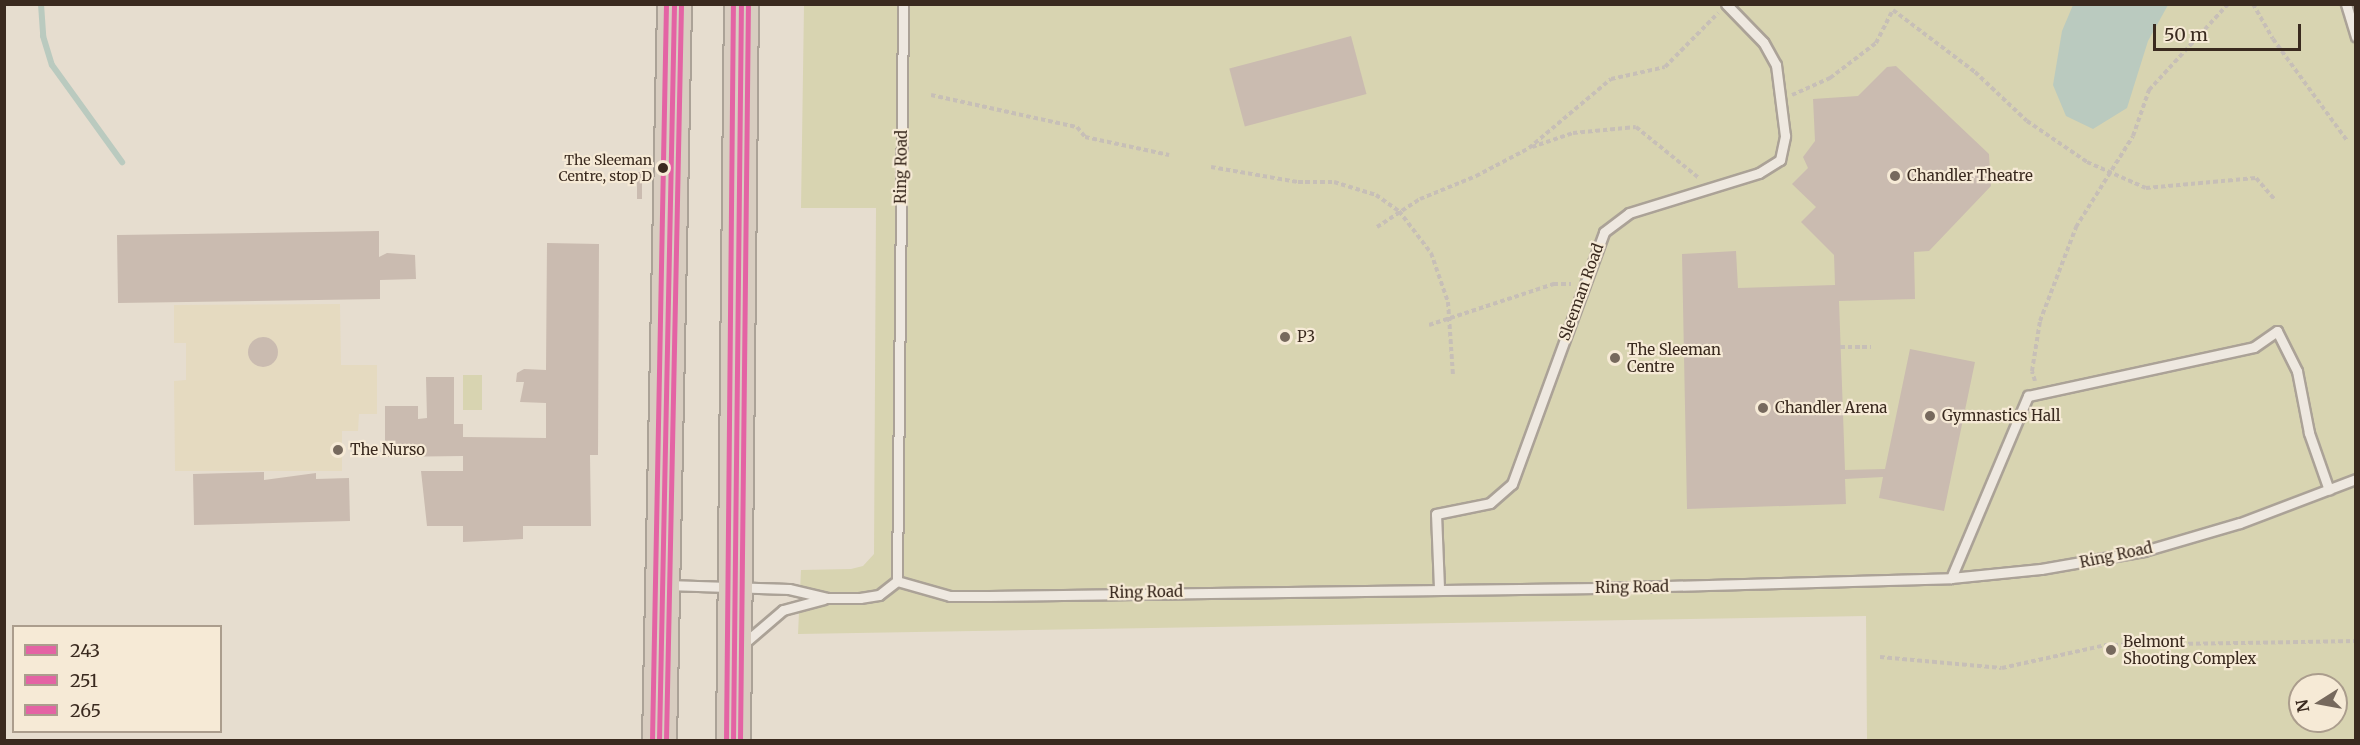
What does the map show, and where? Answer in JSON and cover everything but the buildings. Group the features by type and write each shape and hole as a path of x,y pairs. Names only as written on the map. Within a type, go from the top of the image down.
{"highway":[{"path":"659,741 674,4"},
{"path":"733,741 741,4"}],"lane":[{"name":"Ring Road","path":"903,4 897,581 950,596 1951,578 2075,564 2144,551 2240,523 2355,479"},
{"name":"Sleeman Road","path":"1439,588 1436,514 1490,503 1512,484 1604,232 1617,219 1759,173 1780,160 1784,145 1782,96 1770,51 1726,4"},
{"path":"2346,4 2355,37"},
{"path":"1951,578 2020,410 2028,396 2254,347 2277,331 2297,372 2305,418 2329,490"},
{"path":"734,652 783,610 827,598 879,596 897,581"},
{"path":"661,585 789,589 827,598"}],"path":[{"path":"1529,148 1569,111 1611,79 1665,67 1726,4"},
{"path":"2038,394 2032,371 2040,321 2076,227 2133,136 2149,90 2228,4"},
{"path":"2253,4 2348,142"},
{"path":"1782,96 1800,94 1830,78 1876,43 1893,10 1921,27 1975,72 2027,121 2087,162 2146,188 2256,178 2276,201"},
{"path":"931,95 1077,127 1085,137 1169,155"},
{"path":"1377,227 1399,212 1529,148 1573,133 1636,127 1693,170 1707,188"},
{"path":"1210,167 1298,182 1334,182 1376,195 1399,212 1431,253 1450,320 1453,375"},
{"path":"1429,325 1554,284 1570,285 1578,263 1591,263"},
{"path":"1840,347 1871,347"},
{"path":"1880,657 2002,668 2106,645 2355,642"}],"shaded area":[{"name":"The Sleeman Centre","path":"804,5 2355,5 2355,740 1867,740 1866,616 798,634 801,570 851,569 863,566 874,554 876,208 801,208"},
{"path":"2073,5 2168,5 2148,41 2127,108 2093,129 2066,116 2053,85 2062,31"},
{"path":"340,304 341,365 377,365 377,414 359,414 358,431 342,431 342,471 175,471 174,381 186,380 186,343 174,343 174,305"},
{"path":"463,375 482,375 482,410 463,410"}],"waterway":[{"path":"41,4 43,36 52,65 122,162"}],"transit line":[{"name":"265","path":"652,740 666,4"},
{"name":"243","path":"659,740 674,4"},
{"name":"251","path":"666,740 681,4"},
{"name":"265","path":"726,740 733,4"},
{"name":"243","path":"733,740 741,4"},
{"name":"251","path":"740,740 748,4"}],"place":[{"name":"The Sleeman Centre, stop D","path":"663,168"},
{"name":"Chandler Theatre","path":"1895,176"},
{"name":"P3","path":"1285,337"},
{"name":"The Sleeman Centre","path":"1615,358"},
{"name":"Chandler Arena","path":"1763,408"},
{"name":"Gymnastics Hall","path":"1930,416"},
{"name":"The Nurso","path":"338,450"},
{"name":"Belmont Shooting Complex","path":"2111,650"}]}
